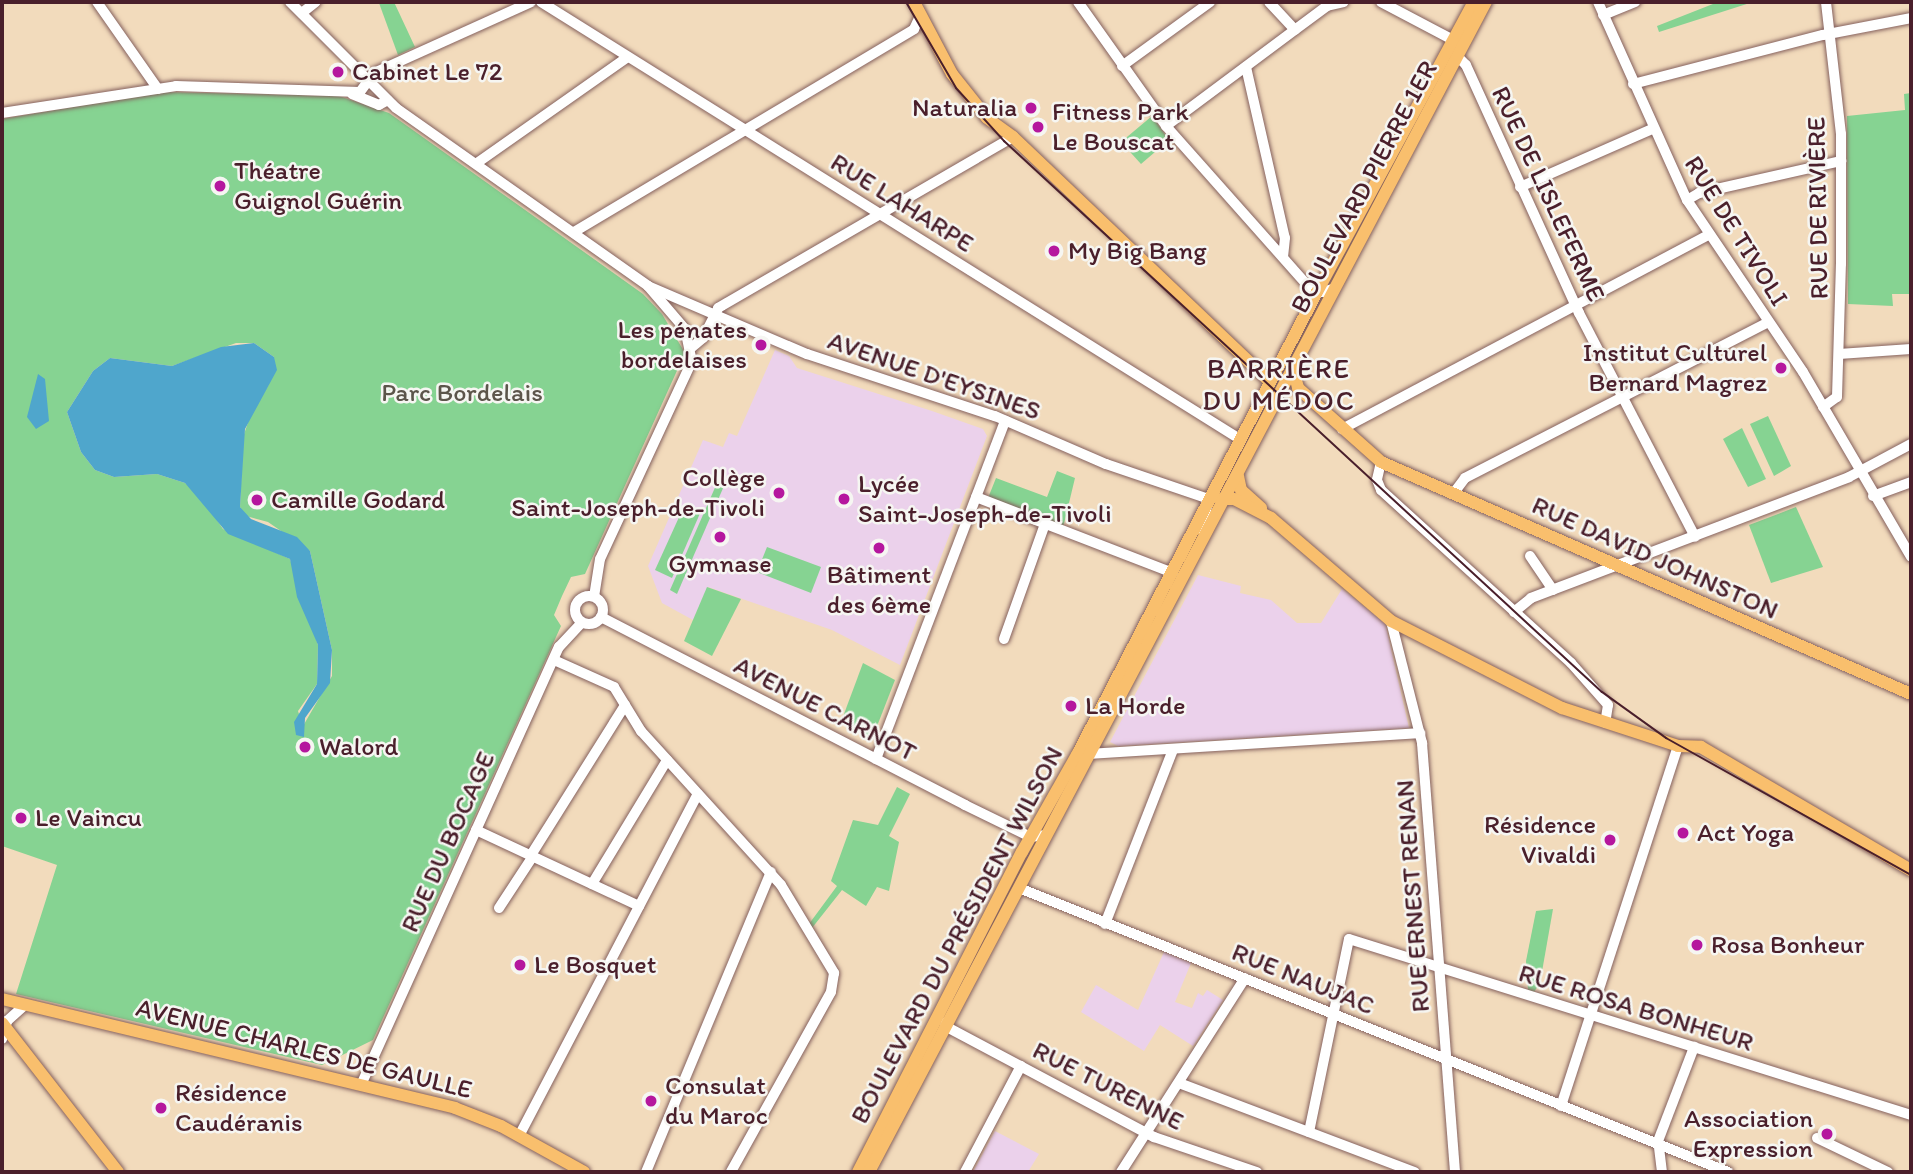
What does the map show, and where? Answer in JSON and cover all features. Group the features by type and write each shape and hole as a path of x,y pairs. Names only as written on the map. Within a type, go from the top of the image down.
{"main road":[{"path":"914,2 965,92 987,118 1013,137 1270,382 1265,409 1243,454 1238,478 1241,490 1271,518 1391,621 1562,708 1678,746 1701,747 1911,870"},
{"name":"BOULEVARD PIERRE 1ER","path":"1270,382 1474,2"},
{"name":"BOULEVARD PIERRE 1ER","path":"1282,394 1486,2"},
{"path":"1282,394 1298,388 1293,372 1293,358 1307,313"},
{"name":"BOULEVARD DU PRÉSIDENT WILSON","path":"858,1172 972,947 1173,573 1270,382"},
{"name":"RUE DAVID JOHNSTON","path":"1298,388 1381,462 1911,694"},
{"name":"BOULEVARD DU PRÉSIDENT WILSON","path":"869,1172 1282,394"},
{"path":"1209,499 1227,498 1271,518"},
{"name":"AVENUE CHARLES DE GAULLE","path":"2,999 455,1108 519,1136 584,1172"},
{"path":"3,1030 118,1172"}],"street":[{"path":"97,2 158,89"},
{"name":"AVENUE D'EYSINES","path":"290,2 303,12 388,100 648,286 807,355 1005,421 1106,464 1209,499"},
{"path":"303,12 316,2"},
{"path":"2,113 158,89 360,92 374,73 531,2"},
{"name":"RUE LAHARPE","path":"541,2 1241,440"},
{"path":"1077,2 1166,127 1317,292 1335,288"},
{"path":"1122,66 1195,6 1209,2"},
{"path":"1269,2 1295,30"},
{"path":"1166,127 1328,4 1344,2"},
{"path":"1381,2 1453,40"},
{"name":"RUE DE TIVOLI","path":"1598,2 1687,200 1707,235 1823,407 1911,557"},
{"path":"1603,15 1636,2"},
{"name":"RUE DE RIVIÈRE","path":"1823,407 1838,397 1841,161 1826,2"},
{"path":"574,232 914,29 920,16"},
{"path":"1633,84 1830,34 1911,18"},
{"path":"477,163 628,57"},
{"name":"RUE DE LISLEFERME","path":"1458,57 1466,65 1576,306 1695,537"},
{"path":"1246,66 1286,238 1283,256"},
{"path":"348,92 379,105 388,100"},
{"path":"1520,187 1653,129"},
{"path":"594,596 582,597 576,603 575,616 581,622 595,623 601,617 603,607 594,596 600,559 692,361 691,348 703,338 714,315 879,214 1013,137"},
{"path":"1687,200 1699,193 1841,161"},
{"path":"1342,429 1707,235"},
{"name":"AVENUE D'EYSINES","path":"648,286 685,329 691,348"},
{"path":"1452,494 1465,478 1768,322"},
{"path":"1839,354 1911,349"},
{"path":"876,759 1005,421"},
{"path":"1514,612 1531,598 1859,472 1911,444"},
{"path":"1381,462 1377,472 1381,490 1571,663 1608,705 1605,723"},
{"path":"1873,496 1911,482"},
{"path":"976,497 1173,573"},
{"path":"1172,598 1207,518 1209,499"},
{"path":"1004,639 1045,524"},
{"path":"1530,556 1553,590"},
{"name":"AVENUE CARNOT","path":"601,617 1031,837"},
{"name":"RUE ERNEST RENAN","path":"1391,621 1420,733 1455,1172"},
{"name":"RUE DU BOCAGE","path":"361,1085 554,660 581,622"},
{"path":"554,660 614,687 667,760 771,872 794,904 835,982 731,1172"},
{"path":"499,908 625,705"},
{"path":"1089,754 1420,733"},
{"path":"1561,1106 1678,746"},
{"path":"1105,924 1173,750"},
{"path":"592,884 667,760"},
{"path":"519,1136 698,794"},
{"path":"476,830 639,906"},
{"path":"1031,837 1046,835"},
{"path":"646,1172 771,872"},
{"name":"RUE NAUJAC","path":"1018,888 1728,1172"},
{"name":"RUE ROSA BONHEUR","path":"1333,1013 1349,939 1911,1115"},
{"path":"945,1026 948,1006 972,947"},
{"path":"1121,1172 1245,978"},
{"path":"3,1030 11,1016 25,1005"},
{"path":"1309,1132 1333,1013"},
{"name":"RUE TURENNE","path":"945,1026 1146,1133 1257,1172"},
{"path":"1662,1172 1659,1144 1694,1047"},
{"path":"965,1172 1021,1066"},
{"path":"1179,1083 1415,1172"},
{"path":"1817,1138 1888,1172"}],"shaded area":[{"path":"775,350 789,356 797,368 983,429 987,436 900,665 832,630 708,587 693,620 662,603 648,566 703,440 723,447 729,433 737,436"},
{"path":"1198,575 1241,586 1240,593 1271,600 1297,623 1321,623 1342,589 1385,623 1409,728 1118,746 1110,742"},
{"path":"1164,952 1191,963 1175,1002 1192,1008 1198,993 1203,996 1207,990 1223,1000 1193,1046 1160,1025 1144,1051 1081,1012 1096,985 1138,1010"},
{"path":"995,1131 1039,1154 1028,1172 973,1172"}],"green space":[{"path":"394,2 415,47 398,55 379,3"},
{"path":"1718,2 1753,2 1659,32 1657,26"},
{"name":"Parc Bordelais","path":"162,92 339,96 389,113 643,294 662,314 685,353 585,574 571,577 562,596 554,615 561,626 373,1040 322,1065 16,994 57,865 2,846 2,119","holes":["236,343 254,343 274,357 268,386 252,411 243,437 240,507 246,516 268,522 310,551 332,650 332,676 303,726 298,711 317,684 318,645 290,559 223,529 200,495 185,483 157,474 114,477 95,470 81,452 67,412 93,371 110,358 172,366"]},
{"path":"1911,93 1911,294 1892,294 1893,306 1848,304 1847,116 1905,110 1904,94"},
{"path":"1152,116 1169,140 1141,164 1121,142"},
{"path":"1768,416 1791,466 1774,476 1750,424"},
{"path":"1742,428 1766,479 1748,487 1723,439"},
{"path":"1057,471 1075,478 1063,528 988,498 996,478 1047,497"},
{"path":"717,483 724,486 677,594 670,590"},
{"path":"685,504 701,511 672,578 655,570"},
{"path":"1796,507 1823,567 1771,583 1749,525"},
{"path":"767,547 821,567 811,593 757,572"},
{"path":"707,587 741,599 712,656 684,641"},
{"path":"863,663 895,680 874,734 868,736 841,722"},
{"path":"897,787 910,794 889,836 899,842 889,891 877,887 866,906 842,890 812,928 809,924 837,886 831,881 853,820 878,825"},
{"path":"1553,909 1540,983 1534,992 1528,990 1526,961 1536,911"}],"water":[{"path":"254,343 274,357 277,370 245,429 240,507 251,519 297,537 310,551 332,650 330,683 305,718 304,737 296,735 294,722 317,684 318,645 297,597 290,559 228,534 185,483 157,474 114,477 95,470 81,452 67,412 93,371 110,358 172,366 221,347"},
{"path":"38,374 45,379 49,421 36,429 27,417"}],"tram line":[{"path":"906,2 956,88 1004,141 1602,692 1666,738 1911,875"}],"place":[{"name":"Cabinet Le 72","path":"338,72"},
{"name":"Naturalia","path":"1031,108"},
{"name":"Fitness Park Le Bouscat","path":"1038,127"},
{"name":"Théatre Guignol Guérin","path":"220,186"},
{"name":"My Big Bang","path":"1054,251"},
{"name":"Les pénates bordelaises","path":"761,345"},
{"name":"Institut Culturel Bernard Magrez","path":"1781,368"},
{"name":"Collège Saint-Joseph-de-Tivoli","path":"779,493"},
{"name":"Lycée Saint-Joseph-de-Tivoli","path":"844,499"},
{"name":"Camille Godard","path":"257,500"},
{"name":"Gymnase","path":"720,537"},
{"name":"Bâtiment des 6ème","path":"879,548"},
{"name":"La Horde","path":"1071,706"},
{"name":"Walord","path":"305,747"},
{"name":"Le Vaincu","path":"21,818"},
{"name":"Act Yoga","path":"1683,833"},
{"name":"Résidence Vivaldi","path":"1610,840"},
{"name":"Rosa Bonheur","path":"1697,945"},
{"name":"Le Bosquet","path":"520,965"},
{"name":"Consulat du Maroc","path":"651,1101"},
{"name":"Résidence Caudéranis","path":"161,1108"},
{"name":"Association Expression","path":"1827,1134"}],"district":[{"name":"BARRIÈRE DU MÉDOC","path":"1279,384"}]}
